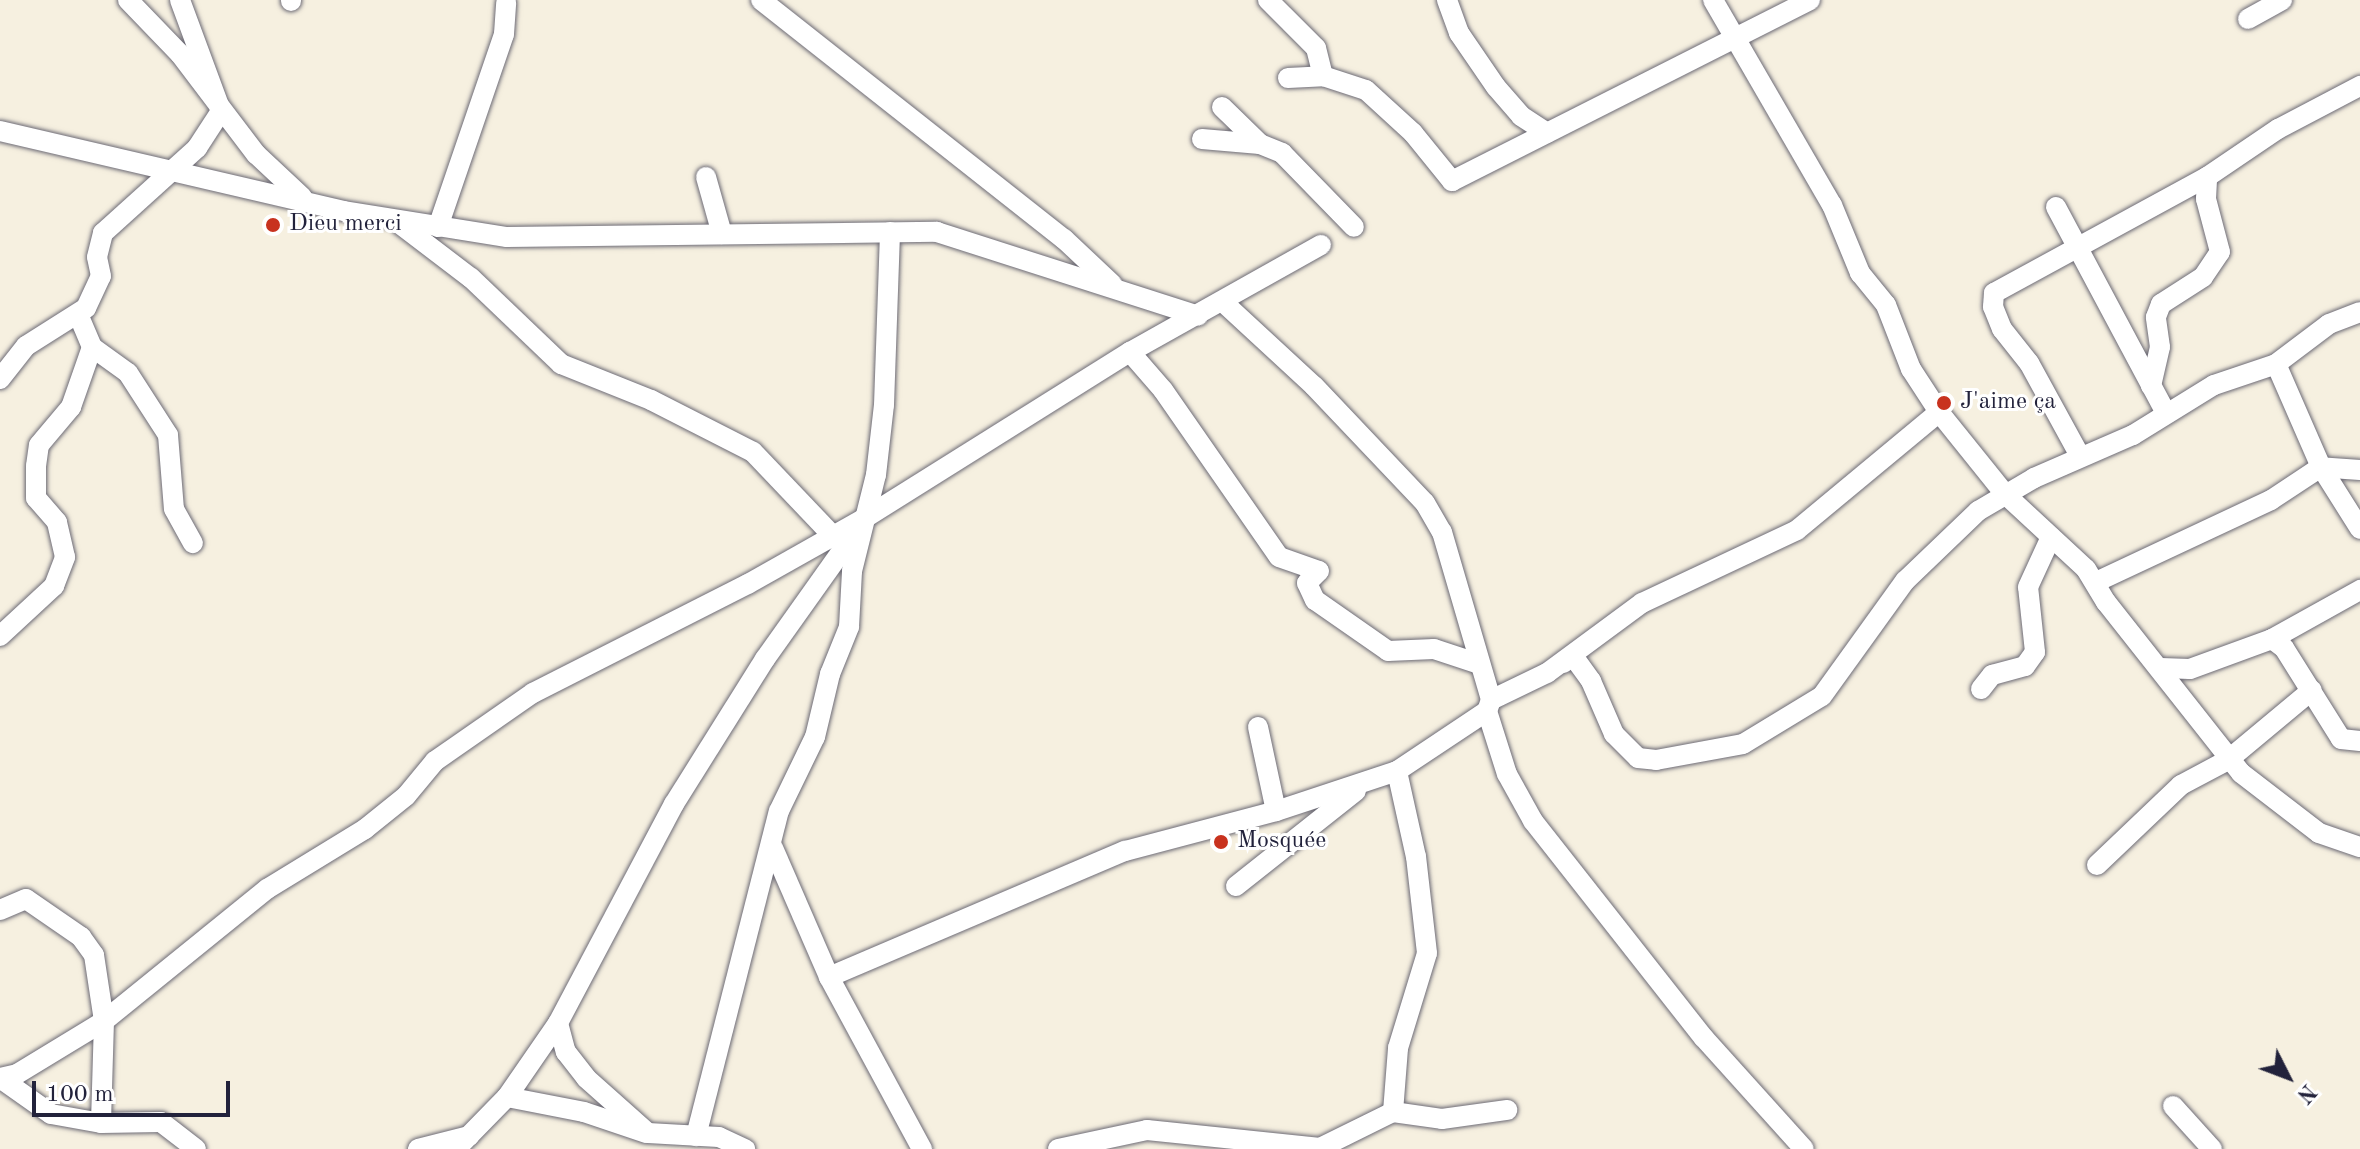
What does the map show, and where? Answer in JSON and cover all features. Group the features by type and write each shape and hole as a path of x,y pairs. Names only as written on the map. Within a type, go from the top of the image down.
{"street":[{"path":"128,0 180,54 263,162 304,199"},
{"path":"180,0 221,111"},
{"path":"761,0 1064,239 1115,287"},
{"path":"1268,0 1316,48 1323,76"},
{"path":"1447,0 1459,33 1496,87 1521,116 1547,133"},
{"path":"1713,0 1832,205 1860,273 1886,305 1911,369 1939,412 2005,494 2096,582 2106,602 2161,668 2228,760 2319,833 2360,847"},
{"path":"1288,78 1323,76 1371,94 1452,181 1810,0"},
{"path":"2248,19 2282,0"},
{"path":"438,227 504,34 506,3"},
{"path":"180,54 191,27"},
{"path":"2080,456 1993,307 1994,293 2207,177 2278,129 2360,86"},
{"path":"1222,107 1260,144"},
{"path":"0,379 26,346 78,314 101,276 97,257 103,233 202,143 221,111"},
{"path":"2,133 166,173 304,199 397,222 438,227 553,239 937,232 1198,316"},
{"path":"1202,139 1260,144 1282,153 1354,227"},
{"path":"706,177 722,234"},
{"path":"2151,386 2160,347 2156,317 2161,304 2203,277 2220,252 2206,199 2207,177"},
{"path":"2056,207 2166,413"},
{"path":"397,222 471,278 561,364 651,400 753,452 833,536"},
{"path":"696,1136 773,848 779,811 815,737 830,674 849,627 852,571 865,518 884,405 890,232"},
{"path":"0,1078 17,1074 104,1021 267,889 365,829 406,796 435,761 533,693 865,518 1130,352 1224,303 1321,245"},
{"path":"1224,303 1314,386 1425,503 1442,532 1507,774 1533,821 1704,1038 1804,1149"},
{"path":"829,977 1125,851 1276,811 1397,771 1489,706 1573,656 1591,681 1614,734 1638,758 1656,760 1743,744 1822,696 1905,581 1978,511 2080,456 2133,435 2214,385 2276,364 2329,324 2360,312"},
{"path":"78,314 92,347 128,373 156,411 168,435 174,509 193,543"},
{"path":"0,636 54,586 65,557 57,522 36,498 36,466 39,445 71,407 92,347"},
{"path":"1130,352 1163,390 1279,557 1319,571 1307,583 1315,600 1388,651 1434,649 1479,664"},
{"path":"2276,364 2321,467 2360,529"},
{"path":"1547,673 1642,603 1815,518 1939,412"},
{"path":"2096,582 2271,500 2321,467 2360,470"},
{"path":"418,1149 464,1142 507,1097 558,1023 674,804 765,659 865,518"},
{"path":"1981,689 1992,675 2025,666 2035,652 2028,587 2051,537"},
{"path":"2161,668 2190,669 2272,639 2360,590"},
{"path":"2272,639 2284,648 2341,739 2360,741"},
{"path":"2097,865 2181,785 2228,760 2312,690"},
{"path":"1258,727 1276,811"},
{"path":"1393,1112 1398,1048 1427,953 1416,857 1397,771"},
{"path":"1236,886 1365,784"},
{"path":"773,848 829,977 922,1149"},
{"path":"0,910 26,899 81,937 100,974 104,1021 101,1123"},
{"path":"558,1023 566,1052 586,1078 648,1133"},
{"path":"0,1078 51,1114 101,1123 161,1122 196,1149"},
{"path":"507,1097 584,1112 648,1133 719,1137 745,1149"},
{"path":"2173,1106 2212,1149"},
{"path":"1058,1149 1134,1141 1165,1131 1320,1148 1393,1112 1442,1119 1507,1110"}],"place":[{"name":"Dieu merci","path":"273,225"},
{"name":"J'aime ça","path":"1944,403"},
{"name":"Mosquée","path":"1221,842"}]}
